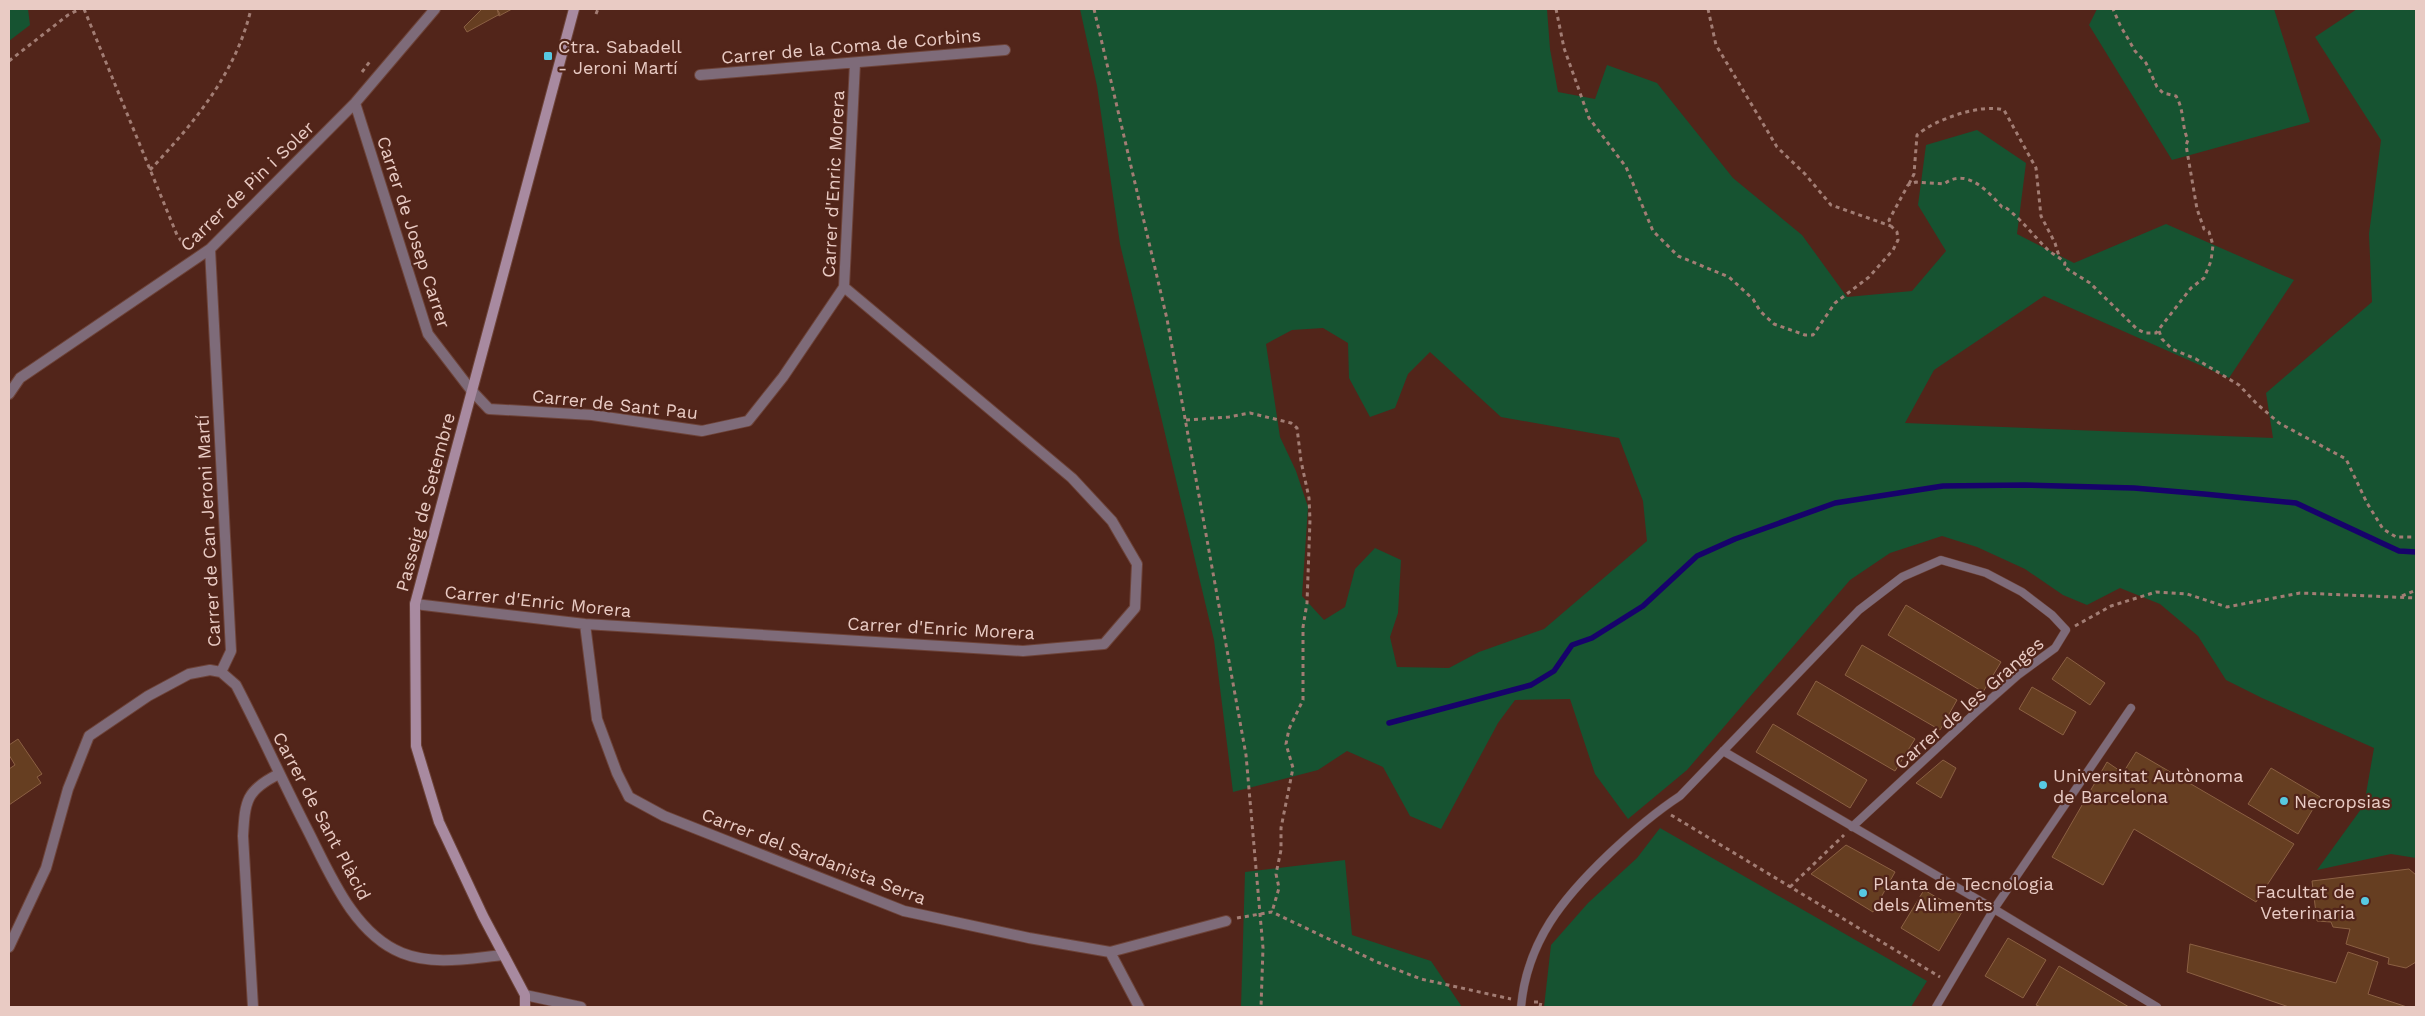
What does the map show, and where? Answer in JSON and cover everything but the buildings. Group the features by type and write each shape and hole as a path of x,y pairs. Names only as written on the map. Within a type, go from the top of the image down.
{"street":[{"name":"Carrer de Pin i Soler","path":"9,394 20,378 210,249 355,103 435,9"},
{"name":"Passeig de Setembre","path":"525,995 439,822 416,746 415,604 574,9"},
{"name":"Carrer de la Coma de Corbins","path":"700,75 1004,50"},
{"name":"Carrer d'Enric Morera","path":"415,604 585,624 1023,651 1104,644 1135,608 1137,564 1112,521 1072,478 844,287 855,63"},
{"name":"Carrer de Josep Carrer","path":"355,103 428,334 471,390"},
{"name":"Carrer de Can Jeroni Martí","path":"9,947 46,868 68,789 89,736 148,696 178,679 199,671 221,672 231,651 210,249"},
{"name":"Carrer de Sant Pau","path":"471,390 489,409 592,415 702,431 748,421 783,377 844,287"},
{"name":"Carrer del Sardanista Serra","path":"585,624 597,719 617,773 629,797 664,816 904,911 1029,938 1110,952 1226,921"},
{"name":"Carrer de Sant Plàcid","path":"221,672 236,685 279,774 333,878 356,914 375,935 402,953 430,960 504,955"},
{"path":"253,1007 243,836 244,818 252,792 259,784 279,774"},
{"path":"1110,952 1139,1007"},
{"path":"525,1007 525,995 581,1007"}],"lane":[{"name":"Carrer de les Granges","path":"1521,1007 1533,956 1557,910 1574,888 1660,809 1680,796 1859,610 1902,577 1942,560 1986,573 2022,592 2052,615 2066,630 2056,648 2018,675 1852,827"},
{"path":"1936,1007 1949,982 1994,909 2131,708"},
{"path":"1723,751 1994,909 2157,1007"}],"path":[{"path":"9,61 68,15 82,9 176,235 196,260"},
{"path":"150,170 179,139 211,98 235,58 251,9"},
{"path":"596,14 598,9"},
{"path":"1094,9 1167,319 1246,755 1262,948 1262,1007"},
{"path":"1556,9 1564,48 1589,118 1626,167 1653,231 1678,256 1729,277 1753,299 1760,311 1774,324 1805,335 1814,335 1835,303 1869,277 1893,250 1898,240 1897,232 1890,226 1831,205 1805,174 1777,147 1716,45 1708,9"},
{"path":"1890,226 1889,220 1914,174 1917,135 1926,127 1973,110 1996,108 2004,110 2036,168 2041,216 2055,243 2059,256 2065,263 2064,267 2090,283 2137,329 2151,334 2159,331 2192,288 2204,278 2211,261 2213,245 2209,232 2204,229 2197,209 2186,145 2188,140 2184,131 2183,108 2176,96 2164,93 2158,87 2146,63 2135,51 2113,9"},
{"path":"1908,185 1916,182 1944,184 1949,180 1959,179 1975,181 2002,207 2006,207 2017,216 2053,254 2059,256"},
{"path":"2159,331 2162,339 2172,349 2196,359 2239,384 2257,404 2279,423 2346,459 2367,503 2383,529 2396,537 2416,537"},
{"path":"1186,420 1229,417 1250,413 1291,423 1297,428 1300,461 1309,498 1310,520 1307,603 1303,627 1303,700 1290,729 1286,744 1293,768 1281,828 1281,850 1276,874 1279,888 1272,912"},
{"path":"2402,596 2416,590"},
{"path":"2066,630 2111,606 2156,592 2188,594 2227,607 2300,593 2416,598"},
{"path":"1660,809 1949,982"},
{"path":"1790,886 1852,827"},
{"path":"1226,921 1259,913 1272,912 1377,962 1421,978 1514,1000"},
{"path":"1531,1002 1540,1002 1540,1007"}],"green space":[{"path":"9,9 28,9 30,25 9,41"},
{"path":"1080,9 1547,9 1550,49 1558,92 1595,99 1607,65 1657,83 1733,178 1802,235 1847,297 1912,291 1946,251 1918,205 1926,145 1977,130 2026,163 2017,234 2074,263 2166,224 2294,280 2229,378 2044,296 1934,370 1905,423 2273,438 2266,393 2372,302 2369,234 2381,140 2315,37 2357,9 2416,9 2416,858 2391,854 2317,870 2364,805 2374,748 2226,680 2198,636 2160,604 2120,588 2087,605 2063,595 2025,569 1977,547 1942,536 1890,553 1850,580 1687,770 1628,819 1595,774 1570,699 1515,700 1498,723 1441,829 1410,816 1383,767 1347,751 1318,770 1233,792 1214,640 1120,244 1097,86","holes":["1323,328 1348,343 1349,378 1370,417 1395,408 1408,374 1430,352 1501,417 1619,438 1643,501 1647,541 1544,629 1479,652 1449,668 1397,667 1390,637 1398,613 1401,560 1375,548 1355,569 1345,607 1324,620 1302,596 1308,507 1296,471 1280,437 1266,344 1292,330"]},
{"path":"2097,9 2274,9 2310,122 2172,160 2089,25"},
{"path":"1660,828 1927,981 1911,1007 1544,1007 1551,945 1588,903 1637,858"},
{"path":"1345,860 1352,935 1431,961 1462,1007 1241,1007 1245,872"}],"waterway":[{"path":"1389,723 1531,685 1554,671 1572,645 1592,638 1643,606 1697,556 1735,539 1835,503 1943,486 2025,485 2134,488 2296,503 2399,551 2416,552"}],"place":[{"name":"Ctra. Sabadell - Jeroni Martí","path":"548,56"},
{"name":"Universitat Autònoma de Barcelona","path":"2043,785"},
{"name":"Necropsias","path":"2284,801"},
{"name":"Planta de Tecnologia dels Aliments","path":"1863,893"},
{"name":"Facultat de Veterinaria","path":"2365,901"}]}
